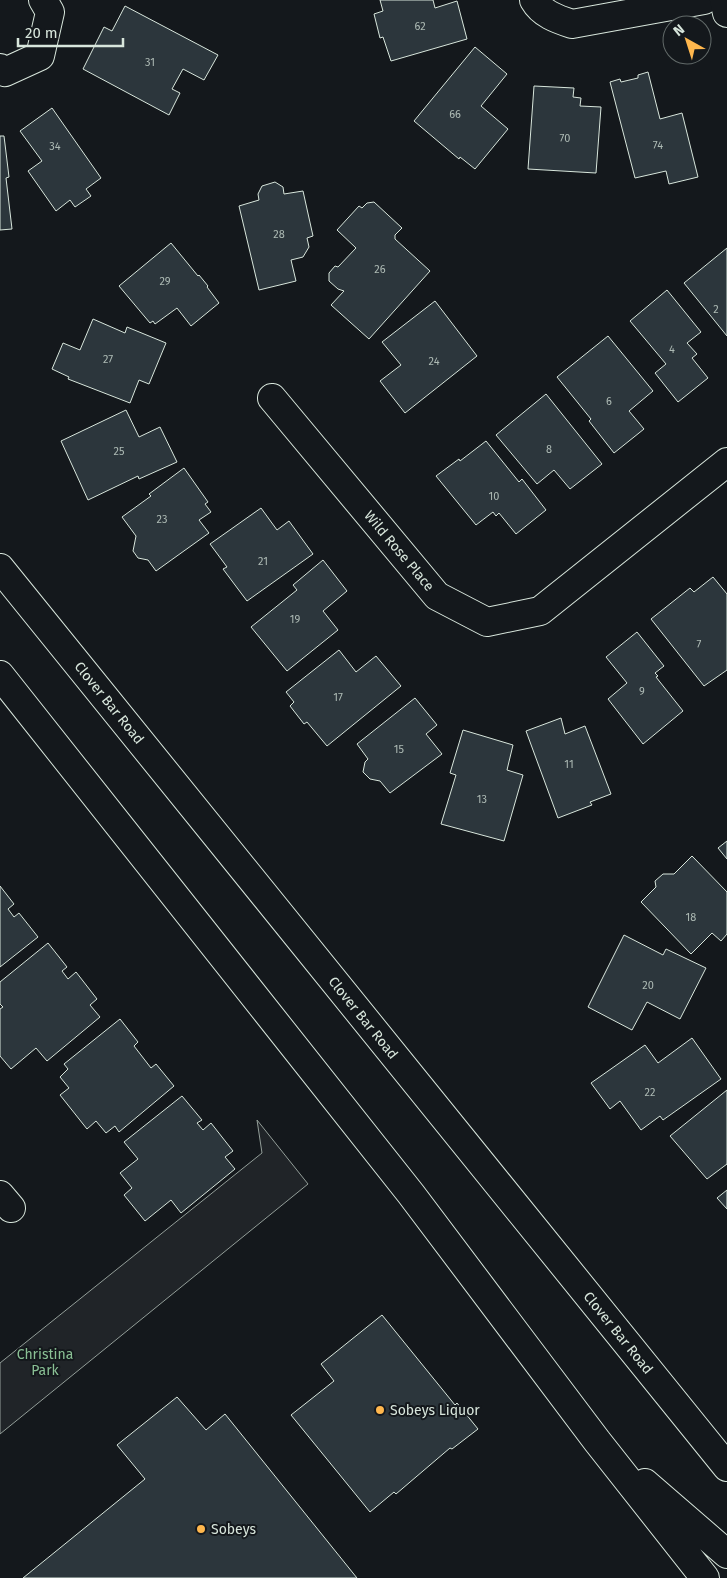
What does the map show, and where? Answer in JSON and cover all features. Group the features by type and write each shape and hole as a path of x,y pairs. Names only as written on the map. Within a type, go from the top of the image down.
{"main road":[{"path":"0,68 5,72 40,56 50,12 43,0"},
{"path":"534,0 539,8 555,18 572,24 704,0"},
{"path":"724,0 727,13"},
{"name":"Wild Rose Place","path":"272,398 437,596 487,622 540,611 727,462"},
{"name":"Clover Bar Road","path":"0,568 727,1467"},
{"path":"0,675 422,1209 597,1441 705,1578"},
{"path":"597,1441 727,1554"}],"green space":[{"name":"Christina Park","path":"257,1120 308,1184 0,1434 0,1363 262,1153"}],"building":[{"path":"380,0 433,0 435,8 457,1 467,39 391,61 383,37 380,38 374,14 383,11"},
{"path":"125,6 218,55 204,80 183,69 172,89 180,93 169,115 83,69 104,27 112,31"},
{"path":"475,47 507,74 481,106 508,129 475,169 460,157 459,159 414,121"},
{"path":"648,72 660,119 682,113 698,177 669,184 666,171 635,178 610,82 620,79 621,82 638,78 638,75"},
{"path":"534,86 574,88 573,97 581,98 580,106 601,107 596,173 528,169"},
{"path":"52,108 101,178 86,189 91,196 75,207 70,200 56,211 28,171 42,161 20,131"},
{"path":"0,136 4,136 9,177 6,178 12,229 0,230"},
{"path":"275,182 283,187 284,194 303,191 313,236 307,238 309,247 303,257 291,260 296,281 259,290 239,206 259,200 258,194 262,186"},
{"path":"374,202 402,228 395,235 395,239 430,271 369,339 331,305 344,291 338,289 329,281 329,273 335,266 338,267 356,248 337,230 359,206 362,208 367,203"},
{"path":"171,243 208,286 219,303 191,326 177,308 155,324 153,321 150,323 119,286"},
{"path":"727,248 727,336 684,283"},
{"path":"667,290 701,332 687,343 697,354 692,358 708,378 678,402 655,373 666,364 630,321"},
{"path":"435,301 477,356 405,413 380,381 401,365 382,342"},
{"path":"93,319 125,333 127,327 166,343 149,384 139,380 130,403 68,379 69,377 52,369 63,343 80,350"},
{"path":"608,336 653,391 629,411 644,429 614,453 589,421 591,419 557,377"},
{"path":"546,394 602,464 570,489 554,470 537,484 496,435"},
{"path":"126,410 139,437 160,427 177,462 139,479 138,476 88,500 61,441"},
{"path":"486,441 519,482 522,479 546,510 516,534 499,513 496,516 493,512 476,525 436,476"},
{"path":"184,468 208,502 205,504 211,512 199,520 209,533 156,571 148,560 138,558 133,551 136,536 122,517 151,496 149,494"},
{"path":"261,508 277,530 289,521 313,554 247,601 223,569 227,567 210,544"},
{"path":"323,560 347,591 323,611 338,630 287,671 251,627 297,590 293,585"},
{"path":"713,577 727,594 727,670 704,686 651,619 690,588 694,592"},
{"path":"637,632 664,666 655,673 658,676 656,677 683,711 643,744 608,699 627,683 606,657"},
{"path":"339,650 356,672 376,656 401,686 327,746 307,722 304,724 290,706 294,702 286,692"},
{"path":"415,698 437,725 426,734 442,754 390,793 380,781 370,779 363,772 365,762 368,759 357,744"},
{"path":"561,718 565,734 585,726 611,794 590,802 592,805 558,818 526,731"},
{"path":"463,730 513,745 507,770 523,775 504,841 441,824 456,775 450,773"},
{"path":"727,841 727,859 718,848"},
{"path":"692,856 727,892 727,934 721,941 712,933 691,954 641,902 656,887 655,881 663,874 674,874"},
{"path":"0,886 14,904 8,909 14,917 19,913 38,937 0,967"},
{"path":"624,935 663,955 666,949 706,968 680,1019 647,1002 632,1030 588,1007"},
{"path":"48,943 67,967 62,971 68,979 76,972 97,999 90,1005 100,1017 47,1061 36,1048 11,1069 0,1056 0,1009 3,1007 0,1004 0,982"},
{"path":"120,1019 138,1042 134,1046 151,1068 156,1064 174,1086 119,1132 115,1126 106,1133 96,1121 87,1129 60,1095 69,1088 60,1077 68,1069 64,1064"},
{"path":"692,1038 721,1079 663,1120 660,1116 641,1130 620,1101 610,1109 591,1083 645,1045 658,1063"},
{"path":"727,1090 727,1164 707,1179 670,1136"},
{"path":"182,1096 202,1120 197,1123 203,1130 211,1123 233,1151 225,1157 235,1169 181,1213 171,1200 145,1221 124,1195 132,1188 120,1173 138,1159 124,1142"},
{"path":"727,1190 727,1209 717,1198"},
{"name":"Sobeys Liquor","path":"382,1315 455,1405 457,1403 478,1429 452,1449 450,1448 396,1494 394,1492 370,1512 291,1415 334,1381 321,1364"},
{"name":"Sobeys","path":"177,1397 206,1430 225,1414 357,1578 23,1578 145,1479 117,1445"}],"place":[{"name":"Sobeys Liquor","path":"380,1410"},
{"name":"Sobeys","path":"201,1529"}]}
